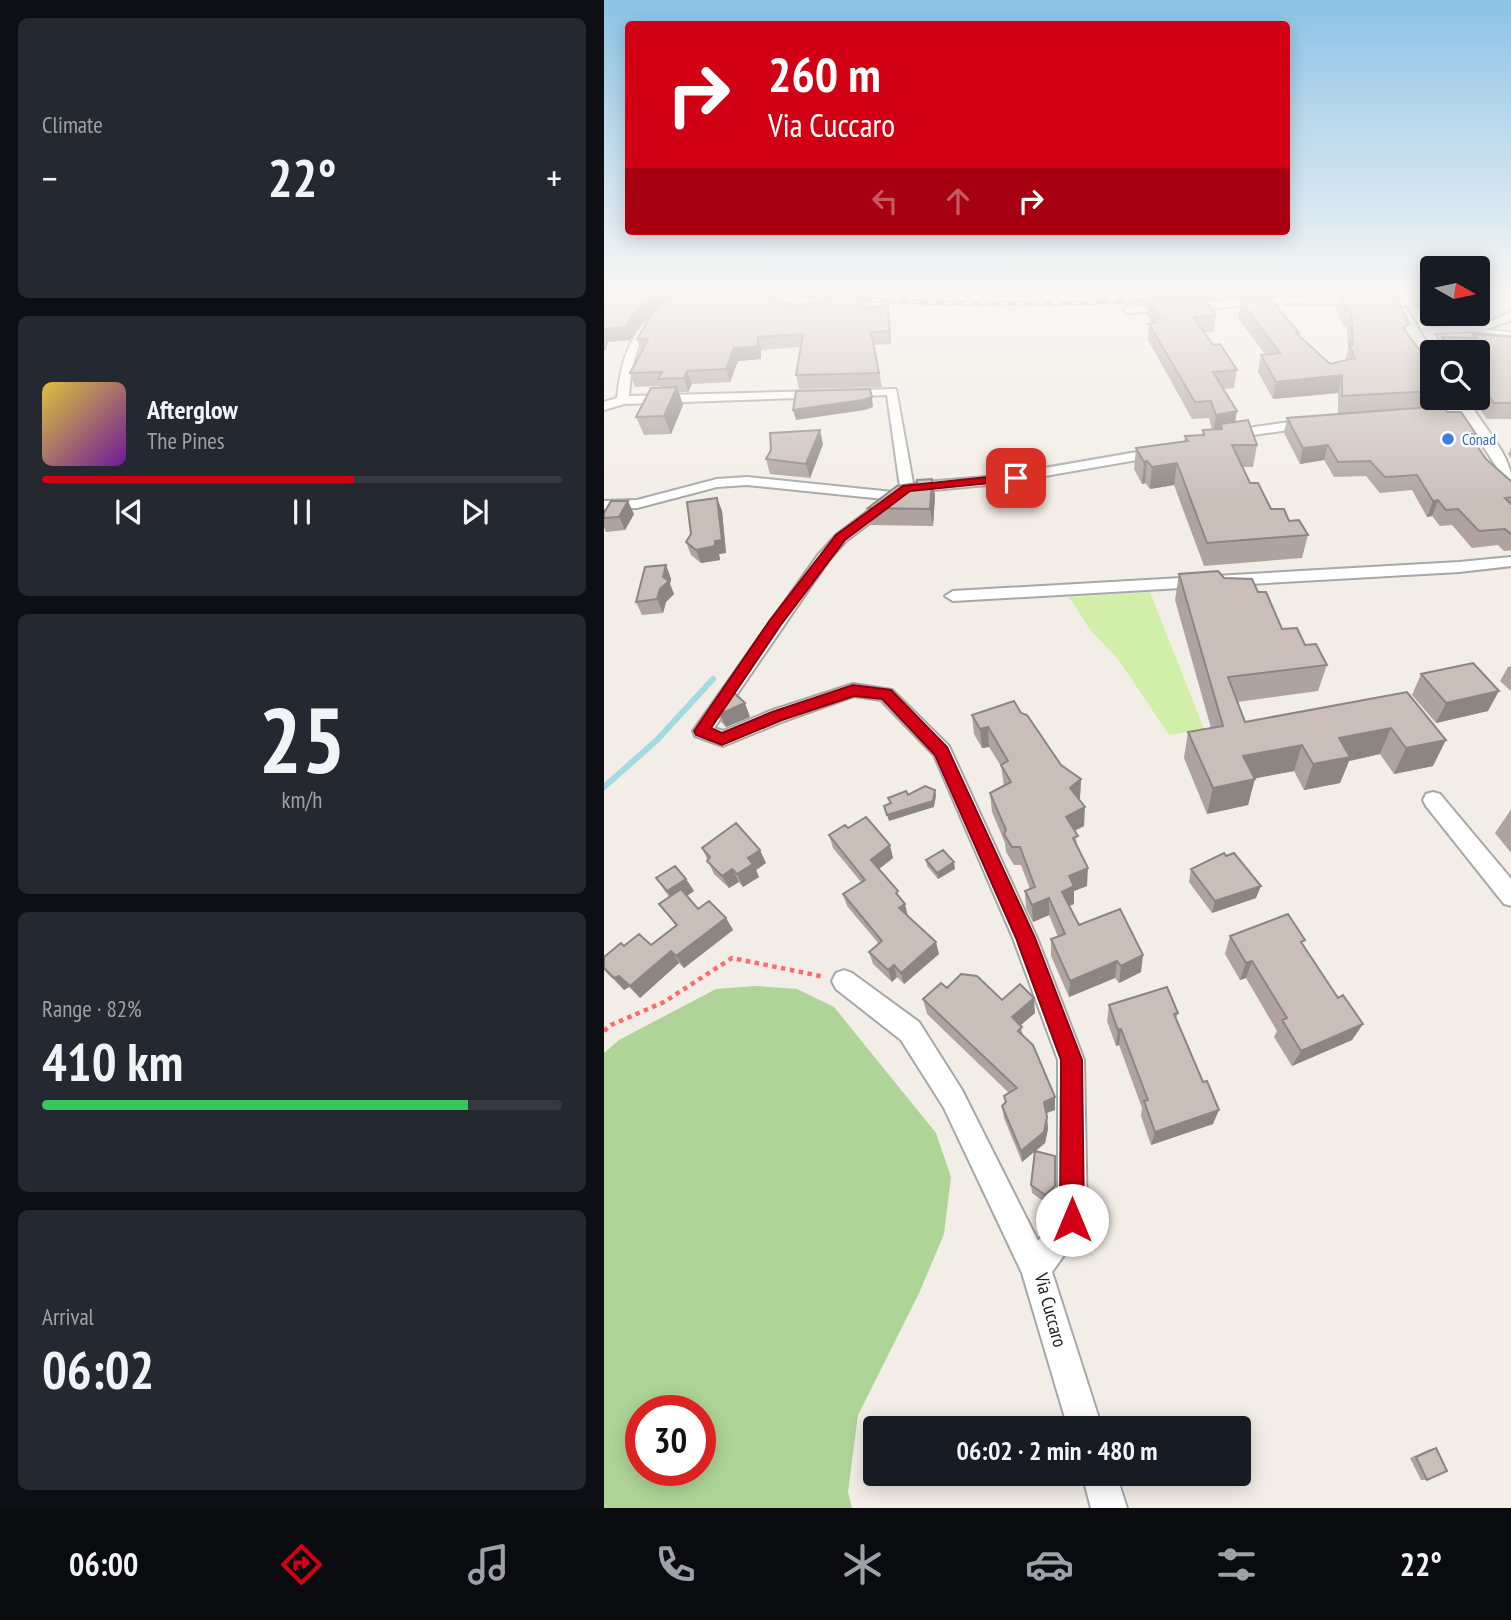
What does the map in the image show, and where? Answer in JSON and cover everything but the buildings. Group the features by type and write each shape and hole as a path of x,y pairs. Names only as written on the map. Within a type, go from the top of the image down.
{"street":[{"path":"623,400 625,363"},
{"path":"604,406 623,400 892,391 901,492"},
{"path":"1467,410 1511,480"},
{"path":"1419,415 1468,413"},
{"path":"1213,439 1257,430 1330,421"},
{"path":"604,505 637,503 717,484 747,481 901,492 1016,478 1175,449"},
{"name":"Via Cuccaro","path":"901,492 841,538 823,558 701,731 722,739 777,716 853,690 886,694 942,751 1026,938 1071,1060 1072,1220 1036,1269 1081,1416"},
{"path":"953,596 1445,568 1511,561"},
{"path":"1433,800 1511,897"},
{"path":"844,981 910,1031 953,1099 1036,1269"},
{"path":"1103,1486 1109,1508"}],"path":[{"path":"604,1031 611,1025 664,1002 732,958 844,981"}],"green space":[{"path":"1150,592 1204,729 1169,735 1118,659 1091,631 1069,597"},
{"path":"756,986 797,989 834,1007 936,1133 951,1177 944,1234 920,1291 858,1415 848,1492 852,1508 604,1508 604,1053 619,1040 716,989"}],"waterway":[{"path":"604,787 657,740 713,679"}],"place":[{"name":"Conad","path":"1448,439"}],"route":[{"path":"1016,478 907,488 841,538 775,623 701,731 722,739 777,716 853,690 886,694 942,751 1026,938 1071,1060 1072,1220"}]}
